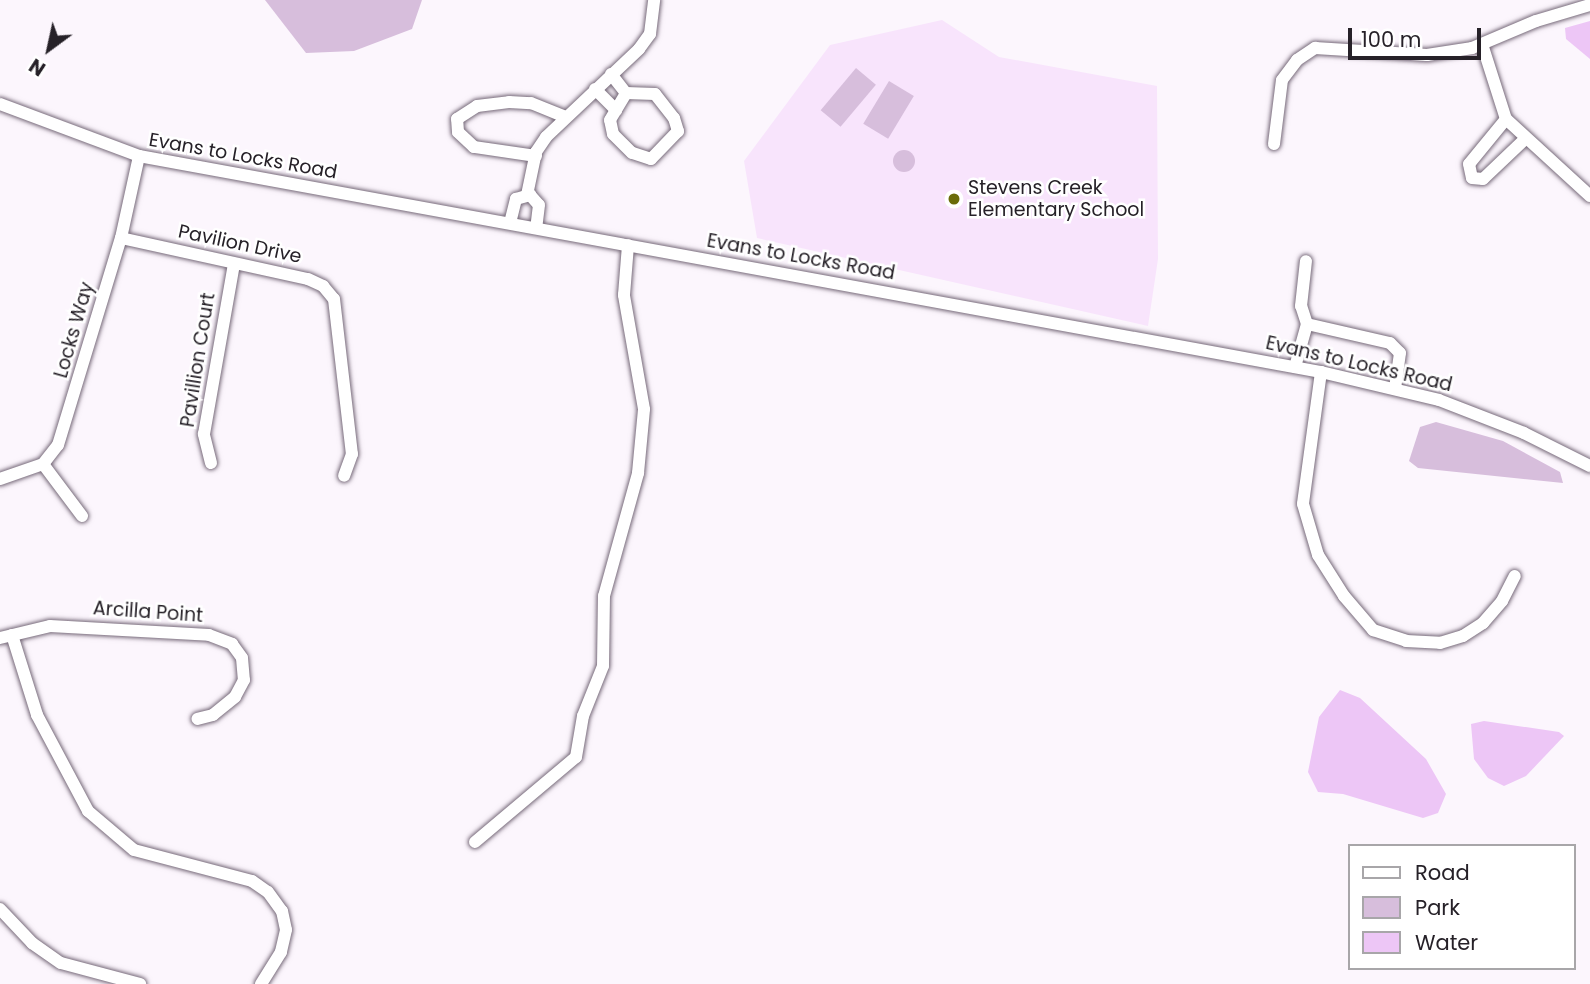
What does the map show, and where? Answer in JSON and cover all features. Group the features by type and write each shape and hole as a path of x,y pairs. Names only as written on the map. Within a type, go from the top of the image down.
{"street":[{"path":"527,195 536,156 564,116 650,34 654,0"},
{"path":"1274,144 1282,80 1297,60 1315,48 1427,55 1482,44 1536,21 1590,5"},
{"path":"1482,44 1506,120 1590,196"},
{"path":"611,74 626,93 655,94 667,106 678,131 659,153 642,159 613,134 610,120 626,93"},
{"path":"595,89 616,110"},
{"path":"536,156 474,147 457,132 457,119 477,106 509,102 531,103 564,116"},
{"name":"Evans to Locks Road","path":"0,104 139,156 1321,372 1439,400 1524,433 1590,466"},
{"path":"1506,120 1469,164 1472,178 1483,179 1526,138"},
{"name":"Locks Way","path":"43,464 68,422 121,238 139,156"},
{"path":"510,223 516,199 527,195"},
{"path":"527,195 539,205 536,228"},
{"name":"Pavilion Drive","path":"121,238 308,279 334,299 352,454 344,475"},
{"path":"475,842 576,757 583,716 603,666 604,596 638,473 644,409 625,295 628,245"},
{"path":"1295,367 1307,324 1301,306 1306,261"},
{"name":"Pavillion Court","path":"211,463 204,434 234,264"},
{"path":"1307,324 1390,342 1400,353 1395,389"},
{"path":"1321,372 1303,504 1318,555 1344,596 1373,630 1406,641 1440,643 1463,636 1502,601 1515,576"},
{"path":"0,479 43,464 82,516"},
{"name":"Arcilla Point","path":"6,637 50,626 209,635 232,644 242,658 244,680 235,697 213,715 197,719"},
{"path":"6,637 37,715 88,811 134,850 251,881 268,892 282,911 286,930 281,952 261,984"},
{"path":"0,909 32,943 61,963 139,984"}],"shaded area":[{"name":"Stevens Creek Elementary School","path":"942,20 999,57 1157,86 1158,259 1148,326 757,238 744,161 830,45"}],"green space":[{"path":"265,0 422,0 412,29 354,51 306,53"},
{"path":"856,68 876,85 841,127 821,110"},
{"path":"889,81 914,96 888,139 863,124"},
{"path":"904,150 912,153 915,161 912,169 904,172 896,169 893,161 896,153"},
{"path":"1436,422 1503,441 1560,472 1563,483 1418,468 1409,461 1420,427"}],"water":[{"path":"1590,21 1590,59 1566,39 1565,28"},
{"path":"1340,690 1360,698 1426,759 1446,794 1438,813 1423,818 1343,794 1318,792 1308,772 1319,717"},
{"path":"1484,721 1559,732 1564,736 1526,776 1504,786 1488,778 1474,759 1471,724"}],"place":[{"name":"Stevens Creek Elementary School","path":"954,199"}]}
